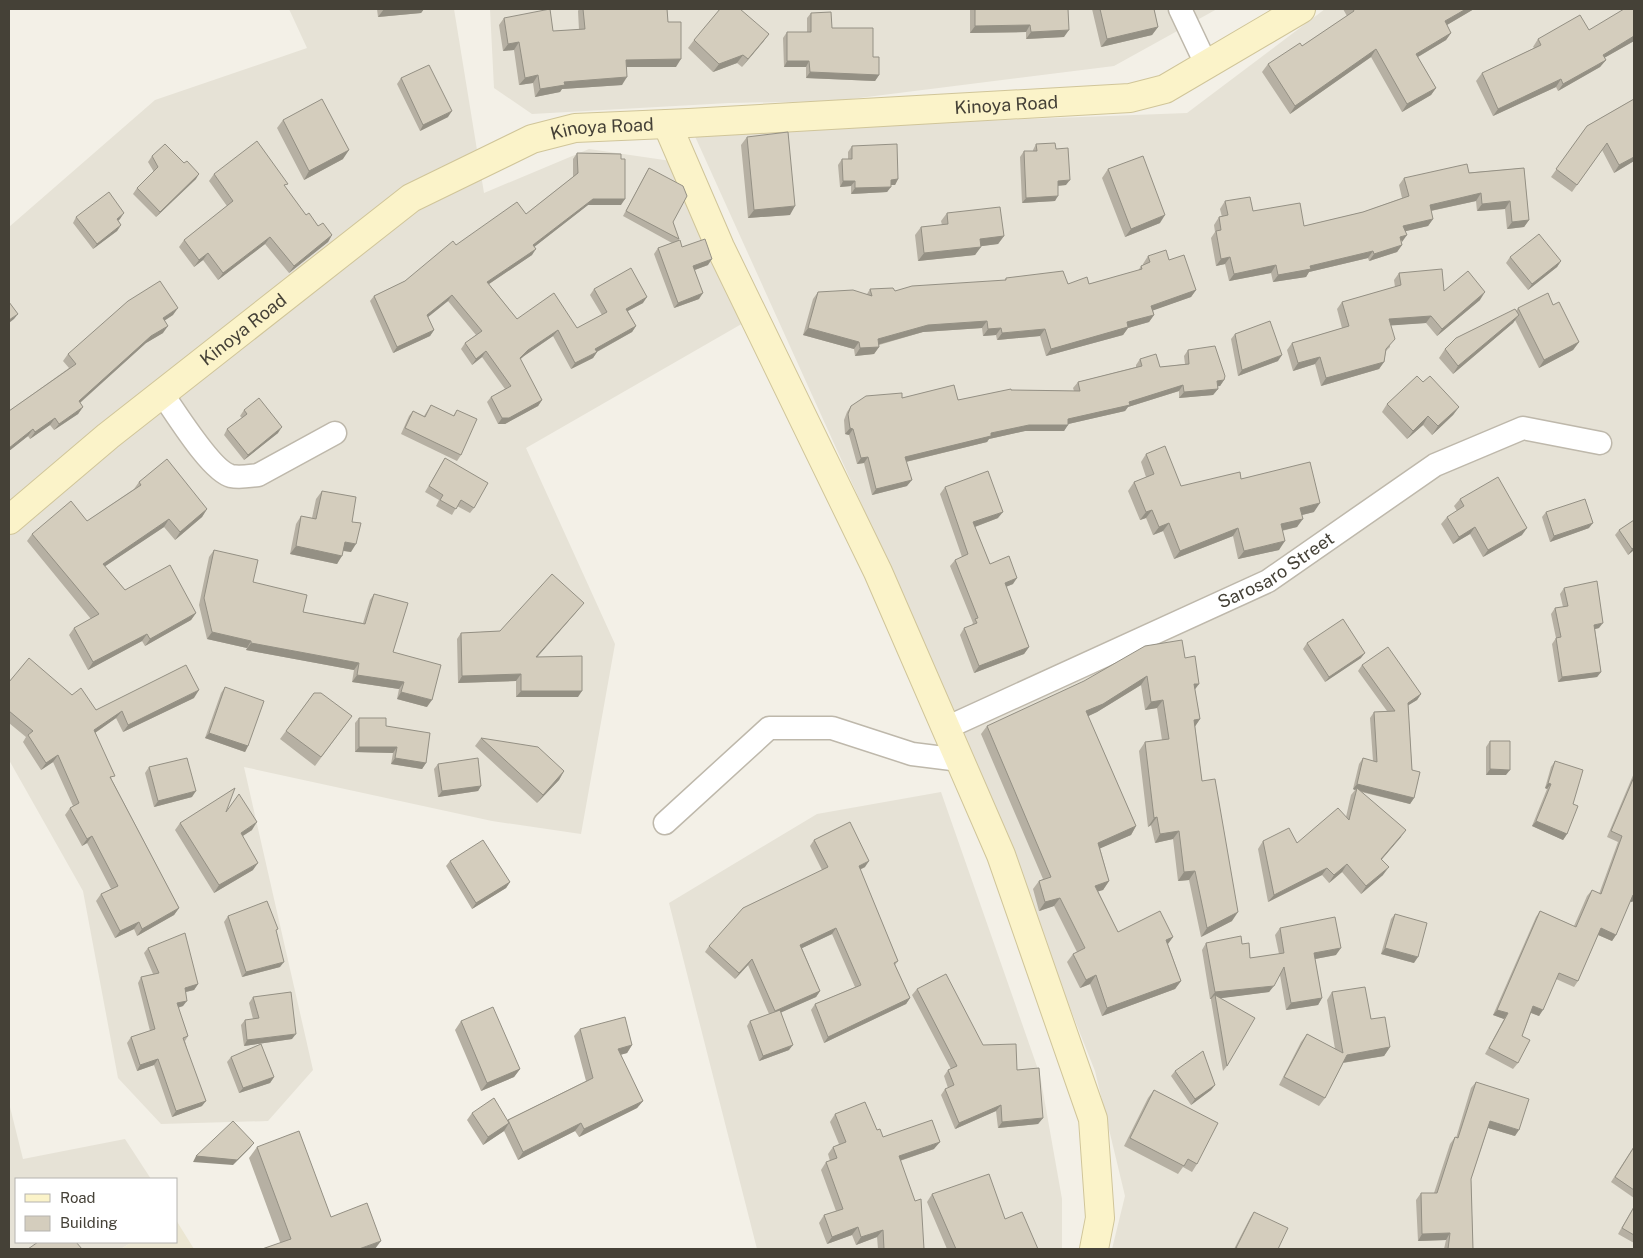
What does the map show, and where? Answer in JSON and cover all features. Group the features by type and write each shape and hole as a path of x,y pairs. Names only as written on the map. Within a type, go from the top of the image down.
{"main road":[{"name":"Kinoya Road","path":"9,520 108,436 163,395 411,198 532,139 575,128 1130,98 1165,89 1302,9"},
{"path":"667,124 720,247 878,572 1001,855 1093,1119 1100,1218 1094,1249"}],"street":[{"path":"1180,9 1206,64"},
{"path":"163,395 214,466 229,476 244,477 258,475 335,433"},
{"name":"Sarosaro Street","path":"946,728 1268,581 1436,465 1522,428 1600,443"},
{"path":"665,823 769,728 832,728 912,754 960,760"}],"shaded area":[{"path":"289,9 454,9 484,193 589,149 678,162 745,322 526,448 615,644 581,834 492,821 244,767 313,1070 268,1121 161,1124 118,1078 83,891 9,760 9,227 155,100 307,48"},
{"path":"490,9 1217,9 1114,66 835,101 729,103 532,114 494,88"},
{"path":"1325,9 1634,9 1634,1249 1112,1249 1125,1196 1095,1071 996,822 861,503 693,132 1187,113"},
{"path":"941,792 1040,1075 1062,1199 1062,1249 757,1249 669,903 817,814"},
{"path":"9,1103 23,1159 125,1139 150,1178 15,1178 15,1243 130,1243 121,1249 9,1249"},
{"path":"178,1223 194,1249 121,1249 130,1243 178,1243"}],"building":[{"path":"550,9 553,31 585,29 583,9 667,9 668,22 681,22 681,59 626,60 627,77 564,82 565,85 540,89 538,75 525,78 519,42 508,44 504,18"},
{"path":"720,9 740,9 769,34 748,59 743,55 719,64 694,40"},
{"path":"975,9 1068,9 1069,30 1031,32 1030,25 975,26"},
{"path":"1100,9 1154,9 1158,27 1107,39"},
{"path":"1353,9 1466,9 1445,21 1451,33 1416,54 1436,88 1407,104 1376,49 1295,106 1268,64 1300,43 1302,46 1354,11"},
{"path":"1624,9 1634,9 1634,36 1603,55 1606,60 1563,84 1561,79 1498,109 1482,73 1541,45 1538,39 1580,15 1589,30"},
{"path":"831,12 832,28 873,28 873,57 879,57 879,75 810,72 809,61 787,61 787,32 811,32 811,13"},
{"path":"429,65 452,111 423,125 401,78"},
{"path":"322,99 349,150 309,171 283,120"},
{"path":"1634,99 1634,157 1619,165 1607,143 1577,185 1556,169 1587,126"},
{"path":"788,132 795,206 754,210 747,137"},
{"path":"257,141 288,184 284,185 306,215 309,213 318,226 323,223 332,235 294,266 270,237 223,273 208,253 199,260 184,240 233,201 214,174"},
{"path":"1055,143 1056,149 1068,148 1070,180 1058,181 1058,196 1026,198 1024,151 1037,151 1036,144"},
{"path":"165,144 184,163 187,161 199,174 160,212 137,188 158,167 152,156"},
{"path":"897,144 898,179 891,180 891,187 855,188 855,181 843,181 842,159 852,159 852,146"},
{"path":"577,153 621,154 621,159 625,159 625,199 593,199 533,245 536,249 487,282 517,319 554,293 577,328 607,312 594,289 631,268 647,297 626,309 636,326 595,349 597,352 575,363 558,330 528,350 520,358 542,400 509,418 502,418 491,397 511,386 486,351 476,359 465,343 482,331 452,295 427,315 434,330 397,347 374,296 405,281 453,241 456,245 517,202 526,214 578,173"},
{"path":"1143,156 1165,215 1131,229 1108,169"},
{"path":"1467,164 1469,173 1524,168 1529,220 1512,222 1510,201 1482,204 1481,193 1430,205 1433,219 1403,226 1407,235 1400,237 1402,245 1374,254 1373,251 1310,266 1311,269 1278,275 1276,265 1234,274 1230,257 1221,259 1216,231 1221,230 1219,217 1228,215 1225,201 1250,197 1253,211 1300,203 1304,226 1363,212 1409,196 1404,178"},
{"path":"649,168 683,186 687,196 673,222 679,239 626,211"},
{"path":"109,192 124,213 117,219 121,225 97,244 76,217"},
{"path":"1000,207 1004,236 980,239 981,247 924,253 921,227 948,224 947,213"},
{"path":"1539,234 1561,261 1532,284 1510,257"},
{"path":"705,239 712,259 693,266 703,293 678,303 658,248 680,240 682,247"},
{"path":"1166,250 1169,260 1184,255 1196,290 1151,306 1154,315 1127,322 1128,327 1051,349 1045,329 1002,333 1001,328 988,329 987,321 928,325 878,339 879,347 860,348 859,342 808,328 818,292 853,290 872,296 870,289 893,288 895,291 912,286 1006,280 1006,278 1063,271 1068,284 1087,277 1089,284 1142,269 1141,266 1150,262 1148,256"},
{"path":"1442,269 1444,291 1468,271 1485,292 1442,329 1431,316 1389,319 1395,339 1386,349 1384,362 1326,378 1320,357 1298,363 1292,343 1349,326 1342,302 1401,285 1399,273"},
{"path":"160,281 178,308 163,318 168,326 151,336 79,401 83,407 59,424 55,418 35,432 33,429 9,448 9,411 76,364 68,354 128,301"},
{"path":"1548,293 1553,305 1559,302 1579,342 1544,360 1518,308"},
{"path":"9,302 18,314 9,320"},
{"path":"1515,309 1519,315 1458,366 1445,349 1456,338"},
{"path":"1270,321 1282,355 1242,370 1235,334"},
{"path":"1215,346 1225,376 1224,380 1217,381 1218,389 1184,392 1183,385 1129,402 1130,405 1068,419 1068,425 1029,425 991,433 991,436 905,457 912,480 876,489 868,457 861,458 853,429 850,428 848,414 851,406 866,396 902,393 902,398 954,385 958,400 1011,389 1080,391 1078,382 1142,366 1140,359 1156,354 1160,367 1189,364 1188,350"},
{"path":"1417,376 1423,382 1430,376 1459,407 1438,426 1428,416 1413,431 1387,404"},
{"path":"259,398 282,427 248,455 227,429 247,414 244,410"},
{"path":"431,405 454,416 457,410 477,419 461,455 405,428 413,411 425,417"},
{"path":"1165,446 1181,486 1240,472 1241,479 1310,462 1320,503 1300,508 1303,519 1281,524 1285,541 1244,551 1238,528 1180,551 1169,523 1159,527 1152,510 1146,512 1134,482 1154,474 1146,454"},
{"path":"445,458 488,483 474,508 461,500 456,509 440,500 443,495 429,486"},
{"path":"167,459 207,509 180,532 169,519 103,564 125,590 170,565 196,613 150,639 147,634 93,662 74,628 99,614 32,534 71,501 87,521 141,485 139,482"},
{"path":"988,471 1003,512 973,522 990,564 1009,556 1017,578 1005,583 1029,647 979,666 964,628 977,623 975,619 978,618 955,560 968,554 945,487"},
{"path":"1498,477 1527,528 1488,550 1475,527 1459,537 1447,517 1464,506 1460,499"},
{"path":"322,491 356,497 352,522 361,523 356,544 345,542 342,556 296,546 301,516 316,519"},
{"path":"1585,499 1593,523 1554,536 1546,512"},
{"path":"1634,520 1634,547 1632,549 1619,530"},
{"path":"214,550 258,560 253,582 307,595 303,612 365,624 374,594 408,603 393,652 441,665 432,700 401,692 404,682 357,675 359,663 251,643 251,641 212,632 204,598"},
{"path":"552,574 584,603 536,657 582,656 582,691 521,691 521,674 462,676 461,633 500,631"},
{"path":"1597,581 1603,623 1594,625 1601,672 1562,677 1556,638 1561,637 1555,608 1568,606 1564,588"},
{"path":"1343,619 1365,653 1329,677 1307,643"},
{"path":"1182,640 1185,658 1195,656 1199,684 1194,684 1200,719 1194,720 1202,781 1215,779 1238,912 1207,928 1195,871 1184,872 1179,831 1160,834 1157,817 1154,818 1145,742 1169,739 1163,700 1151,702 1147,676 1103,704 1086,711 1136,826 1098,843 1109,881 1095,886 1118,932 1160,911 1173,937 1166,940 1181,981 1107,1008 1096,975 1086,980 1073,954 1085,948 1060,898 1045,902 1039,881 1051,877 987,726 1084,681 1145,646"},
{"path":"1388,647 1421,694 1408,703 1412,770 1420,772 1414,798 1357,784 1363,758 1377,762 1374,712 1395,711 1362,665"},
{"path":"29,658 72,695 81,688 96,710 186,665 199,690 128,725 122,711 94,730 115,776 110,777 179,908 142,929 139,922 120,931 101,894 118,886 92,836 87,839 70,808 79,803 58,755 46,763 28,735 33,731 9,711 9,682"},
{"path":"225,687 264,701 248,746 209,733"},
{"path":"314,693 321,693 352,716 321,757 286,731"},
{"path":"359,718 386,718 386,726 430,733 426,763 395,758 397,747 359,747"},
{"path":"481,738 538,747 564,771 543,795"},
{"path":"1490,741 1510,741 1510,770 1490,769"},
{"path":"187,758 196,791 158,801 149,767"},
{"path":"478,758 481,786 442,791 438,764"},
{"path":"1555,761 1583,770 1573,804 1578,806 1567,834 1536,821 1551,784 1548,783"},
{"path":"1634,777 1634,895 1616,935 1601,928 1578,981 1559,973 1543,1010 1533,1006 1522,1036 1530,1040 1518,1063 1489,1048 1508,1013 1497,1010 1540,911 1576,927 1592,890 1601,894 1622,836 1611,831"},
{"path":"235,788 226,812 239,794 257,822 241,833 258,863 219,885 180,823"},
{"path":"1357,788 1406,830 1381,859 1389,867 1366,886 1347,864 1334,875 1327,868 1274,895 1263,841 1289,828 1297,843 1338,808 1349,820"},
{"path":"850,822 869,861 859,866 898,961 894,963 910,998 828,1037 815,1004 861,985 836,928 800,945 820,991 775,1011 752,959 739,973 709,946 743,908 828,867 814,840"},
{"path":"483,840 510,882 476,903 450,861"},
{"path":"267,901 278,929 276,930 284,962 246,972 228,916"},
{"path":"1395,914 1427,923 1418,957 1385,948"},
{"path":"1335,917 1341,948 1314,953 1322,998 1291,1003 1284,967 1274,986 1215,992 1206,943 1241,936 1242,944 1249,943 1250,958 1284,953 1280,928"},
{"path":"185,933 198,984 185,988 187,1001 177,1003 188,1036 183,1038 206,1101 176,1111 158,1059 140,1065 131,1037 155,1029 141,977 159,973 148,948"},
{"path":"946,974 983,1045 1016,1044 1017,1070 1039,1068 1043,1118 1002,1122 1001,1105 959,1123 945,1089 954,1085 948,1070 957,1066 917,989"},
{"path":"1365,987 1371,1019 1385,1017 1390,1047 1347,1055 1325,1098 1284,1077 1307,1034 1343,1053 1332,992"},
{"path":"291,992 296,1034 247,1040 245,1020 259,1018 253,997"},
{"path":"1215,995 1255,1018 1227,1066"},
{"path":"493,1007 520,1069 487,1083 461,1021"},
{"path":"780,1010 793,1045 763,1056 750,1021"},
{"path":"625,1017 632,1045 618,1049 643,1101 584,1129 581,1123 523,1152 508,1120 593,1078 580,1029"},
{"path":"261,1044 274,1077 243,1088 231,1057"},
{"path":"1203,1051 1215,1085 1195,1099 1175,1071"},
{"path":"1476,1082 1529,1099 1519,1130 1490,1121 1471,1179 1473,1249 1448,1249 1450,1233 1422,1234 1421,1193 1437,1193 1455,1137 1458,1138"},
{"path":"1154,1090 1218,1123 1197,1164 1188,1159 1184,1166 1130,1138"},
{"path":"494,1098 509,1123 488,1137 472,1113"},
{"path":"865,1102 877,1130 880,1129 883,1137 932,1120 940,1142 899,1156 915,1201 921,1199 924,1249 884,1249 883,1230 861,1237 858,1227 832,1237 824,1215 843,1209 826,1162 837,1158 833,1147 846,1142 835,1114"},
{"path":"233,1121 254,1143 237,1160 196,1156"},
{"path":"299,1131 331,1217 367,1203 381,1241 359,1249 262,1249 291,1239 257,1147"},
{"path":"1634,1147 1634,1190 1615,1177"},
{"path":"989,1174 1005,1219 1022,1212 1038,1249 956,1249 932,1194"},
{"path":"1634,1207 1634,1235 1622,1228"},
{"path":"1254,1212 1288,1228 1278,1249 1236,1248"},
{"path":"37,1243 77,1243 82,1249 28,1249"}]}
